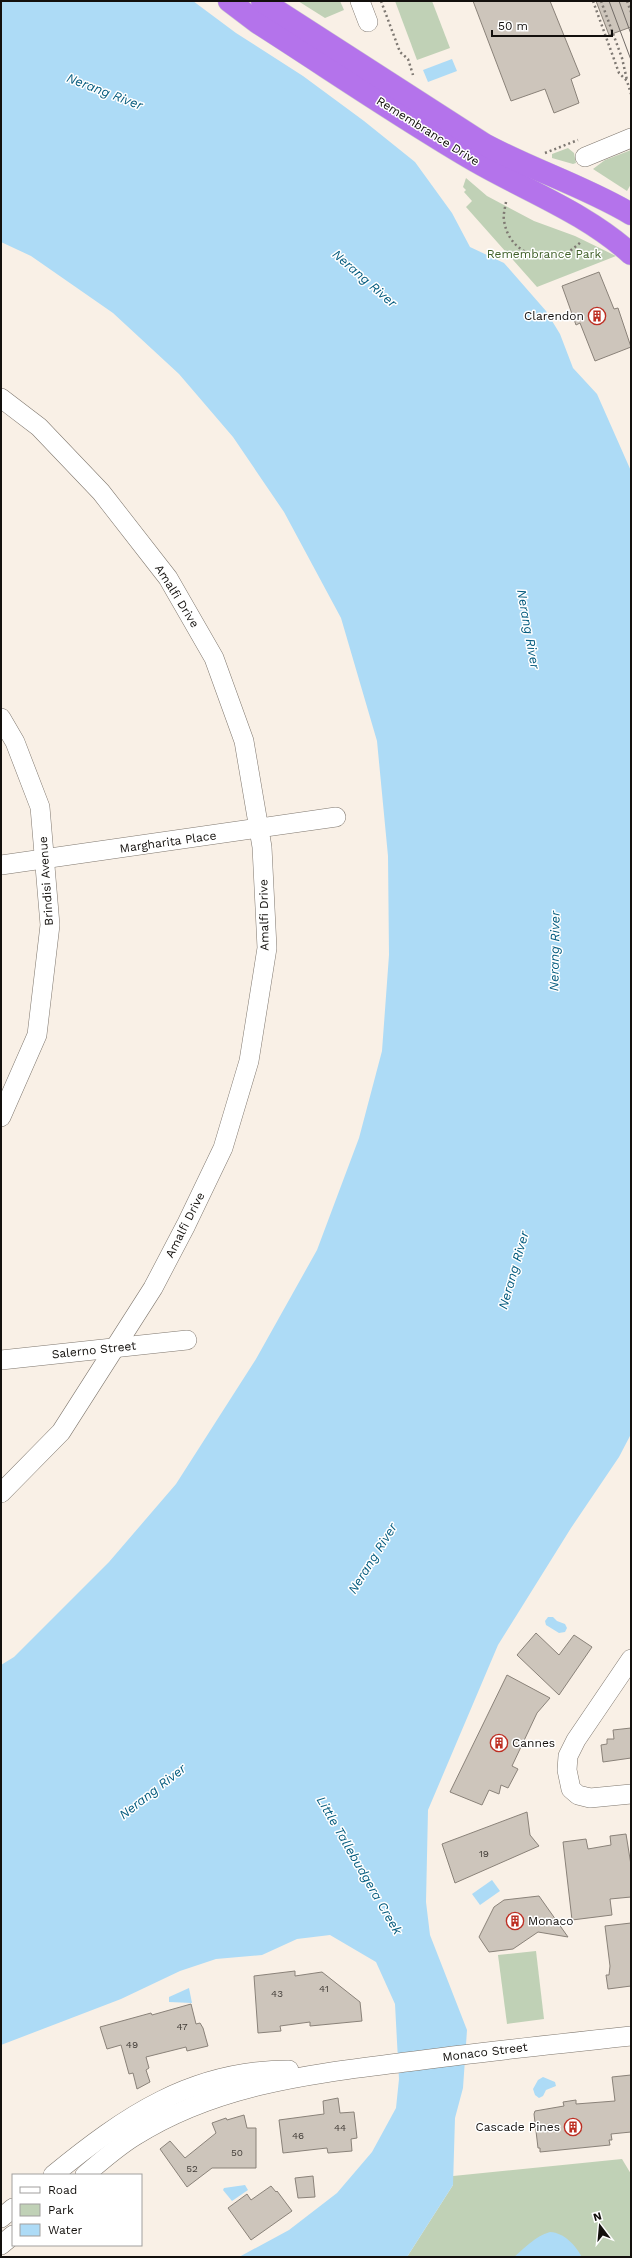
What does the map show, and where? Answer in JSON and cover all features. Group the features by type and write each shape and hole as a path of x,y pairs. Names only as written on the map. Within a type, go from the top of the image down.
{"highway":[{"name":"Remembrance Drive","path":"229,1 258,23 440,140 498,175 574,214 631,254"},
{"name":"Remembrance Drive","path":"262,1 484,144 516,161 595,193 631,214"}],"street":[{"path":"360,1 368,22"},
{"path":"584,148 631,138"},
{"name":"Amalfi Drive","path":"1,398 39,427 102,492 168,578 214,658 244,741 259,829 265,889 267,948 249,1061 223,1148 153,1288 116,1348 61,1432 1,1493"},
{"name":"Brindisi Avenue","path":"1,718 15,742 40,807 50,925 37,1035 1,1117"},
{"name":"Margharita Place","path":"1,865 336,818"},
{"name":"Salerno Street","path":"1,1360 187,1340"},
{"path":"631,1659 576,1740 568,1756 567,1770 571,1789 578,1796 590,1798 631,1794"},
{"name":"Monaco Street","path":"86,2174 134,2136 171,2116 218,2096 260,2084 339,2070 631,2036"},
{"name":"Monaco Street","path":"54,2174 124,2120 170,2096 210,2080 260,2070 339,2070"},
{"path":"1,2218 12,2209"},
{"path":"1,2245 12,2236"}],"path":[{"path":"381,1 400,52 408,59 414,80"},
{"path":"593,1 619,73 627,81"},
{"path":"601,1 622,58 631,94"},
{"path":"627,1 631,12"},
{"path":"543,154 584,148"},
{"path":"506,202 504,220 509,235 521,251 536,256 550,257 566,253 581,242"}],"green space":[{"path":"298,1 340,1 344,10 325,18"},
{"path":"395,1 432,1 450,48 417,60"},
{"path":"568,148 574,153 576,163 573,164 552,158 552,154"},
{"path":"631,150 631,184 627,191 593,169 605,160"},
{"name":"Remembrance Park","path":"466,178 487,196 534,221 575,236 616,256 537,287 466,207 472,201 464,192 466,190 463,187"},
{"path":"536,1951 544,2019 507,2024 498,1955"},
{"path":"622,2159 631,2174 631,2257 407,2257 453,2185 453,2176"}],"water":[{"path":"1,1 193,1 236,33 303,76 364,121 415,162 452,213 470,247 504,263 546,311 560,334 573,368 597,394 631,471 631,1434 619,1457 571,1528 498,1645 428,1810 426,1902 430,1935 467,2030 463,2088 455,2118 453,2185 407,2257 239,2257 289,2230 337,2193 372,2152 396,2108 399,2079 395,2004 376,1962 330,1935 297,1939 262,1955 216,1959 180,1971 121,1999 1,2045 1,1665 14,1657 109,1562 176,1484 256,1359 317,1250 359,1138 382,1051 389,955 388,856 377,741 341,618 284,512 233,437 179,374 113,313 31,256 1,242"},
{"path":"452,59 457,71 428,82 423,70"},
{"path":"548,1617 553,1617 557,1621 565,1624 567,1628 565,1632 559,1633 546,1625 545,1621"},
{"path":"492,1880 500,1891 480,1905 472,1894"},
{"path":"189,1988 192,2003 169,2002 169,1997"},
{"path":"543,2077 555,2082 556,2086 546,2090 543,2096 539,2098 535,2095 533,2089 538,2080"},
{"path":"245,2185 248,2190 232,2201 223,2190 224,2188"},
{"path":"550,2232 565,2237 569,2240 582,2257 514,2257 535,2239"}],"building":[{"path":"473,1 550,1 580,75 571,79 579,103 554,113 545,89 511,101"},
{"path":"596,1 631,1 631,27 609,35"},
{"name":"Clarendon","path":"599,272 614,309 618,308 631,347 595,361 580,323 576,325 562,286"},
{"path":"536,1633 559,1655 574,1635 592,1647 559,1695 517,1655"},
{"name":"Cannes","path":"507,1675 550,1698 537,1713 512,1766 518,1769 508,1788 501,1785 499,1794 489,1790 482,1805 450,1792"},
{"path":"631,1728 631,1758 603,1762 601,1745 607,1744 607,1739 614,1739 613,1730"},
{"path":"527,1812 530,1835 539,1846 455,1883 442,1844"},
{"path":"626,1834 631,1865 631,1897 610,1899 612,1915 572,1920 563,1842 586,1839 588,1849 611,1845 610,1836"},
{"name":"Monaco","path":"539,1896 568,1937 538,1932 513,1949 489,1952 479,1937 494,1907 504,1900"},
{"path":"631,1923 631,1986 608,1989 606,1975 609,1975 610,1966 605,1926"},
{"path":"295,1971 295,1976 322,1972 360,2002 362,2021 310,2026 310,2022 280,2026 281,2031 258,2033 254,1976"},
{"path":"191,2004 196,2024 200,2023 203,2028 208,2046 187,2051 186,2047 146,2057 149,2068 146,2070 150,2082 137,2089 133,2073 129,2074 121,2045 107,2049 100,2027"},
{"name":"Cascade Pines","path":"631,2075 631,2132 611,2134 612,2140 609,2140 610,2145 540,2152 540,2148 538,2148 534,2114 535,2111 564,2106 563,2102 576,2100 576,2104 615,2101 612,2077"},
{"path":"338,2098 340,2113 354,2112 357,2138 351,2139 352,2151 328,2153 327,2148 283,2153 279,2120 324,2114 323,2101"},
{"path":"244,2115 247,2128 256,2128 256,2168 212,2168 187,2187 160,2149 170,2141 185,2158 216,2133 212,2123 226,2118 227,2120"},
{"path":"313,2176 315,2197 298,2198 295,2178"},
{"path":"271,2186 276,2192 277,2191 292,2211 251,2240 228,2208 247,2194 251,2200"}],"tram line":[{"path":"609,1 631,60"},
{"path":"619,1 631,34"}],"place":[{"name":"Clarendon","path":"597,316"},
{"name":"Cannes","path":"499,1743"},
{"name":"Monaco","path":"515,1921"},
{"name":"Cascade Pines","path":"573,2127"}],"water label":[{"name":"Nerang River","path":"105,91"},
{"name":"Nerang River","path":"365,278"},
{"name":"Nerang River","path":"529,629"},
{"name":"Nerang River","path":"554,951"},
{"name":"Nerang River","path":"513,1270"},
{"name":"Nerang River","path":"372,1558"},
{"name":"Nerang River","path":"152,1791"},
{"name":"Little Tallebudgera Creek","path":"360,1865"}]}
